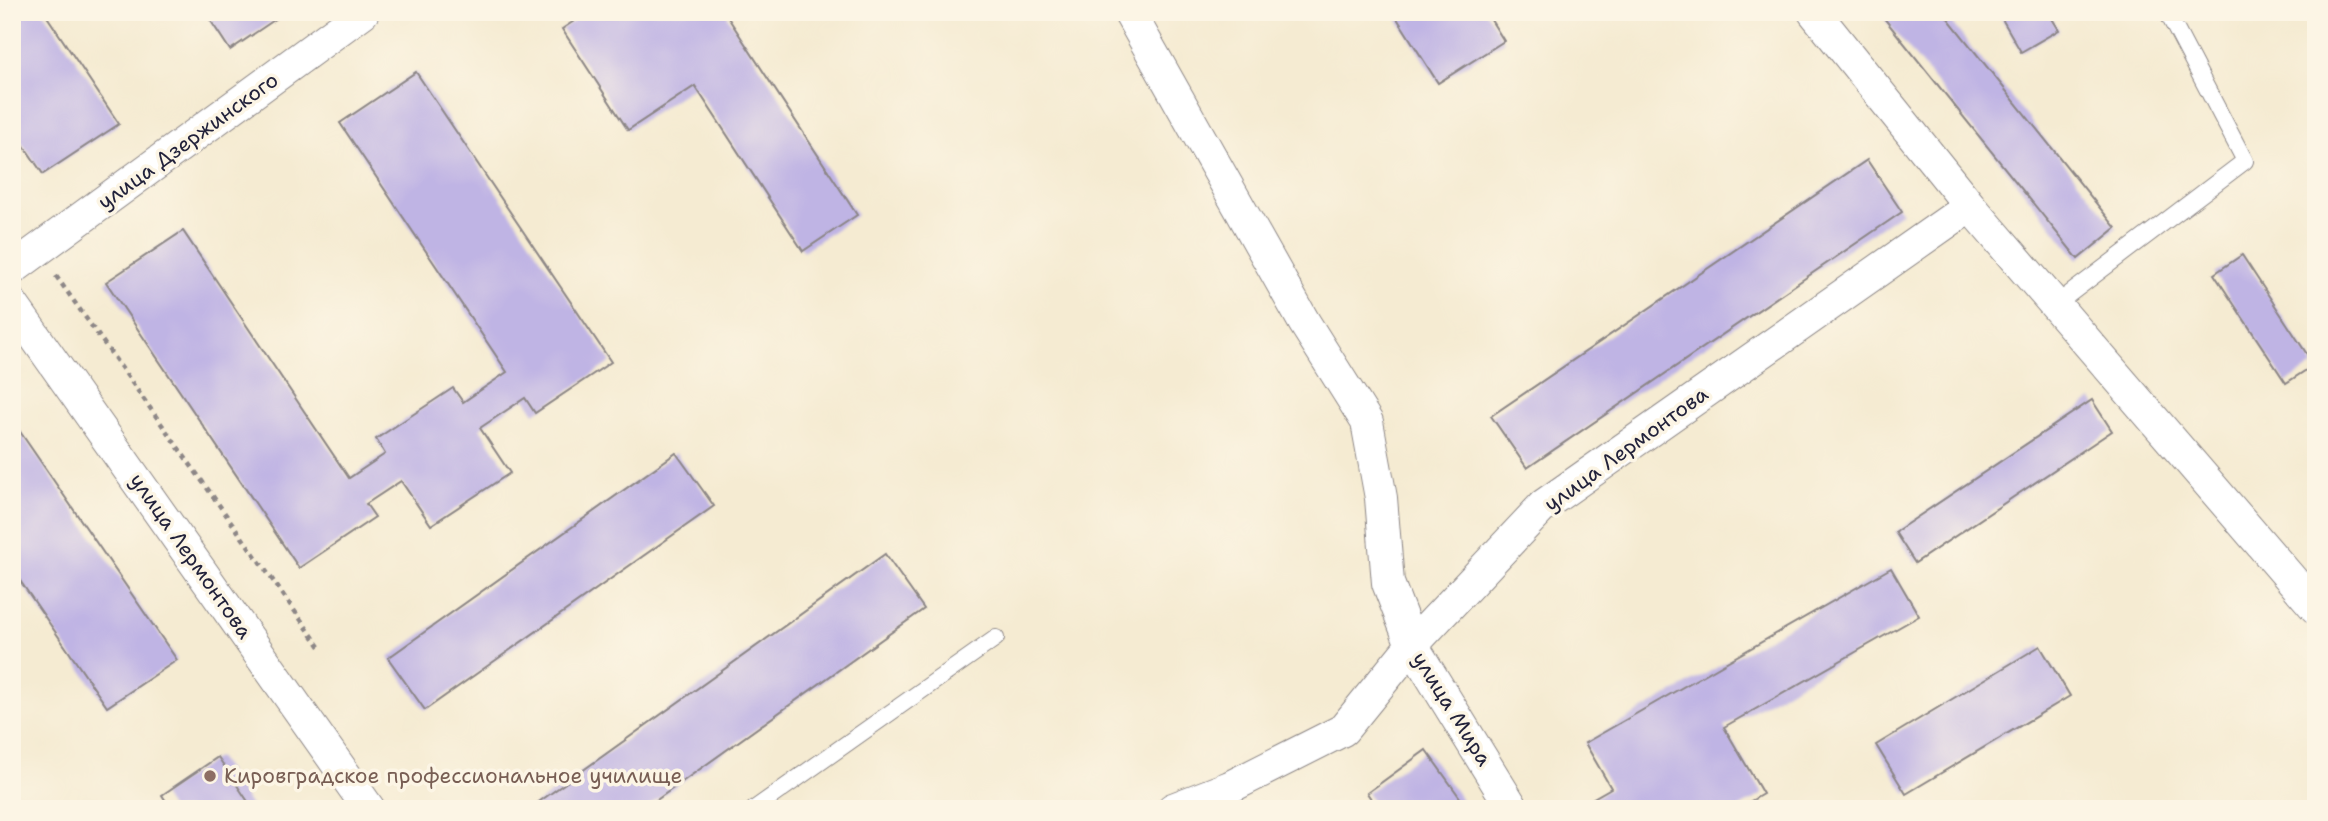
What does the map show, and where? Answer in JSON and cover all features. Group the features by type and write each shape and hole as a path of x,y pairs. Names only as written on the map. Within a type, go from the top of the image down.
{"street":[{"name":"улица Дзержинского","path":"12,270 363,12"},
{"name":"улица Мира","path":"1129,12 1304,322 1367,422 1381,498 1388,583 1412,645 1513,809"},
{"path":"1814,12 1970,206 2316,608"},
{"name":"улица Лермонтова","path":"1173,809 1230,787 1343,730 1412,645 1544,505 1970,206"},
{"name":"улица Лермонтова","path":"12,304 369,809"}],"lane":[{"path":"2055,305 2245,161 2167,12"},
{"path":"754,809 996,638"}],"path":[{"path":"12,212 321,648"}],"building":[{"path":"12,12 44,12 119,124 43,174 12,128"},
{"path":"205,12 286,12 230,50"},
{"path":"588,12 733,12 727,16 857,215 803,251 695,86 628,130 562,29"},
{"path":"1393,12 1486,12 1504,41 1438,83"},
{"path":"1879,12 1943,12 2116,228 2078,259"},
{"path":"1998,12 2048,12 2059,30 2021,52"},
{"path":"416,72 611,362 535,413 525,398 480,428 510,473 431,525 401,481 366,504 375,517 299,568 106,282 183,231 349,478 385,454 376,439 453,388 463,402 507,372 340,123"},
{"path":"1867,160 1902,212 1527,468 1491,416"},
{"path":"2242,255 2314,365 2286,383 2214,274"},
{"path":"2092,400 2112,431 1915,563 1895,532"},
{"path":"12,420 177,660 107,707 12,569"},
{"path":"676,453 714,506 425,710 388,658"},
{"path":"885,554 924,609 644,809 529,809"},
{"path":"1891,568 1919,616 1724,727 1763,794 1737,809 1579,809 1578,807 1611,788 1585,743"},
{"path":"2040,646 2070,696 1906,794 1876,745"},
{"path":"1426,750 1468,809 1378,809 1367,793"},
{"name":"Кировградское профессиональное училище","path":"218,757 253,809 171,809 162,795"}],"place":[{"name":"Кировградское профессиональное училище","path":"210,776"}]}
